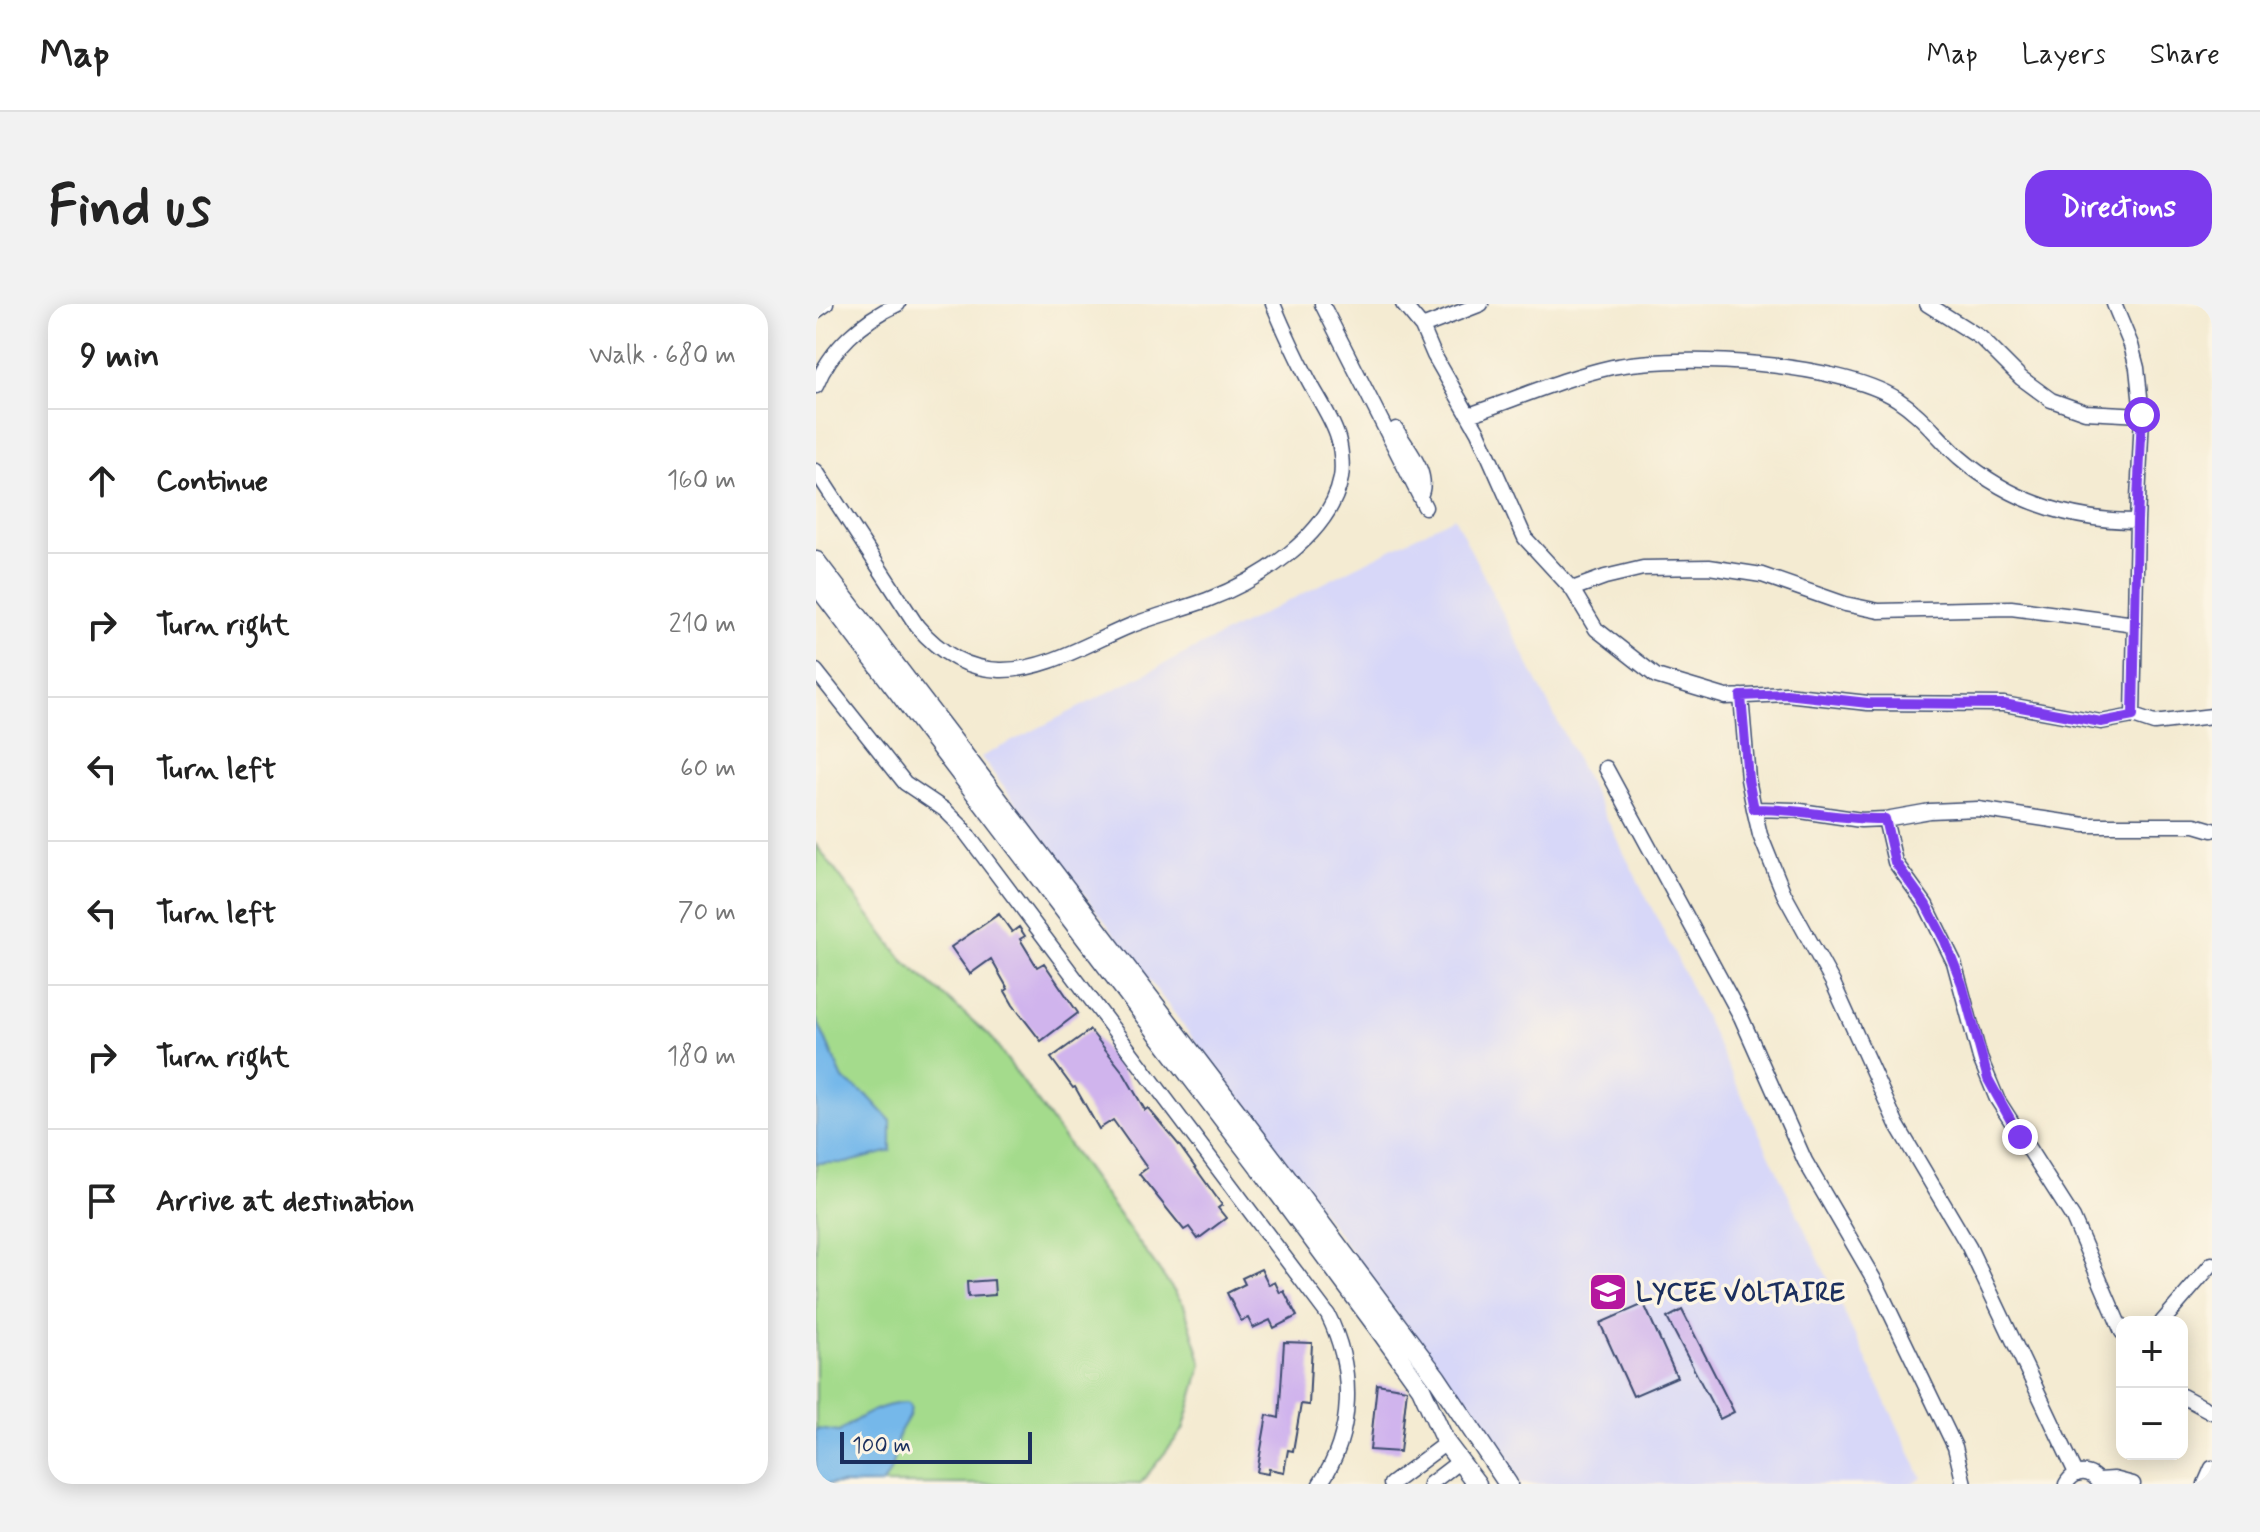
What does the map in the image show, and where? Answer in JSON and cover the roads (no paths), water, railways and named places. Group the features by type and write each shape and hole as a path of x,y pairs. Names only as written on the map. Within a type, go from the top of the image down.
{"main road":[{"path":"816,561 1437,1378 1508,1484"},
{"path":"816,584 1378,1328 1421,1388 1446,1443 1477,1484"}],"street":[{"path":"816,311 826,304"},
{"path":"816,386 821,372 848,337 884,310 898,304"},
{"path":"816,471 929,640 960,661 978,667 996,670 1033,666 1133,624 1220,593 1270,567 1310,536 1330,509 1341,476 1338,436 1273,304"},
{"path":"1322,304 1423,501 1423,477 1332,304"},
{"path":"1403,304 1422,327 1434,355 1469,415 1525,538 1572,589 1596,629 1656,676 1711,694 1786,694 1868,703 2004,704 2101,722 2133,716 2154,723 2212,716"},
{"path":"1422,327 1481,304"},
{"path":"1927,304 1975,333 2028,384 2051,400 2085,412 2142,415"},
{"path":"2114,304 2137,368 2142,415 2133,716"},
{"path":"1469,415 1577,376 1653,362 1726,362 1817,372 1859,382 1895,398 1923,419 1971,466 2031,503 2086,518 2137,521"},
{"path":"1572,589 1643,568 1709,567 1762,575 1845,604 1879,611 2023,609 2135,624"},
{"path":"816,671 905,783 945,810 960,825 1328,1315 1343,1353 1346,1408 1343,1433 1335,1458 1320,1484"},
{"path":"1741,696 1748,779 1754,809 1760,835 1784,894 1833,983 1897,1125 1969,1247 2071,1479 2088,1473 2099,1482 2114,1479 2133,1484"},
{"path":"1606,768 1741,1017 1805,1161 1876,1283 1955,1447 1964,1484"},
{"path":"1754,809 1794,810 1838,818 1885,819 1930,811 1978,809 2085,825 2195,825 2212,830"},
{"path":"1885,819 1895,862 1926,905 1954,962 1980,1058 1997,1099 2073,1218 2116,1318"},
{"path":"2167,1316 2212,1264"},
{"path":"2188,1399 2212,1412"},
{"path":"1391,1484 1446,1443"},
{"path":"1430,1484 1460,1461"},
{"path":"2205,1484 2212,1468"}],"water":[{"path":"816,1018 843,1079 868,1096 891,1121 891,1151 846,1163 816,1163"},
{"path":"907,1403 910,1413 899,1434 889,1473 882,1484 816,1484 816,1429 839,1432 871,1412"}],"place":[{"name":"LYCEE VOLTAIRE","path":"1608,1292"}]}
